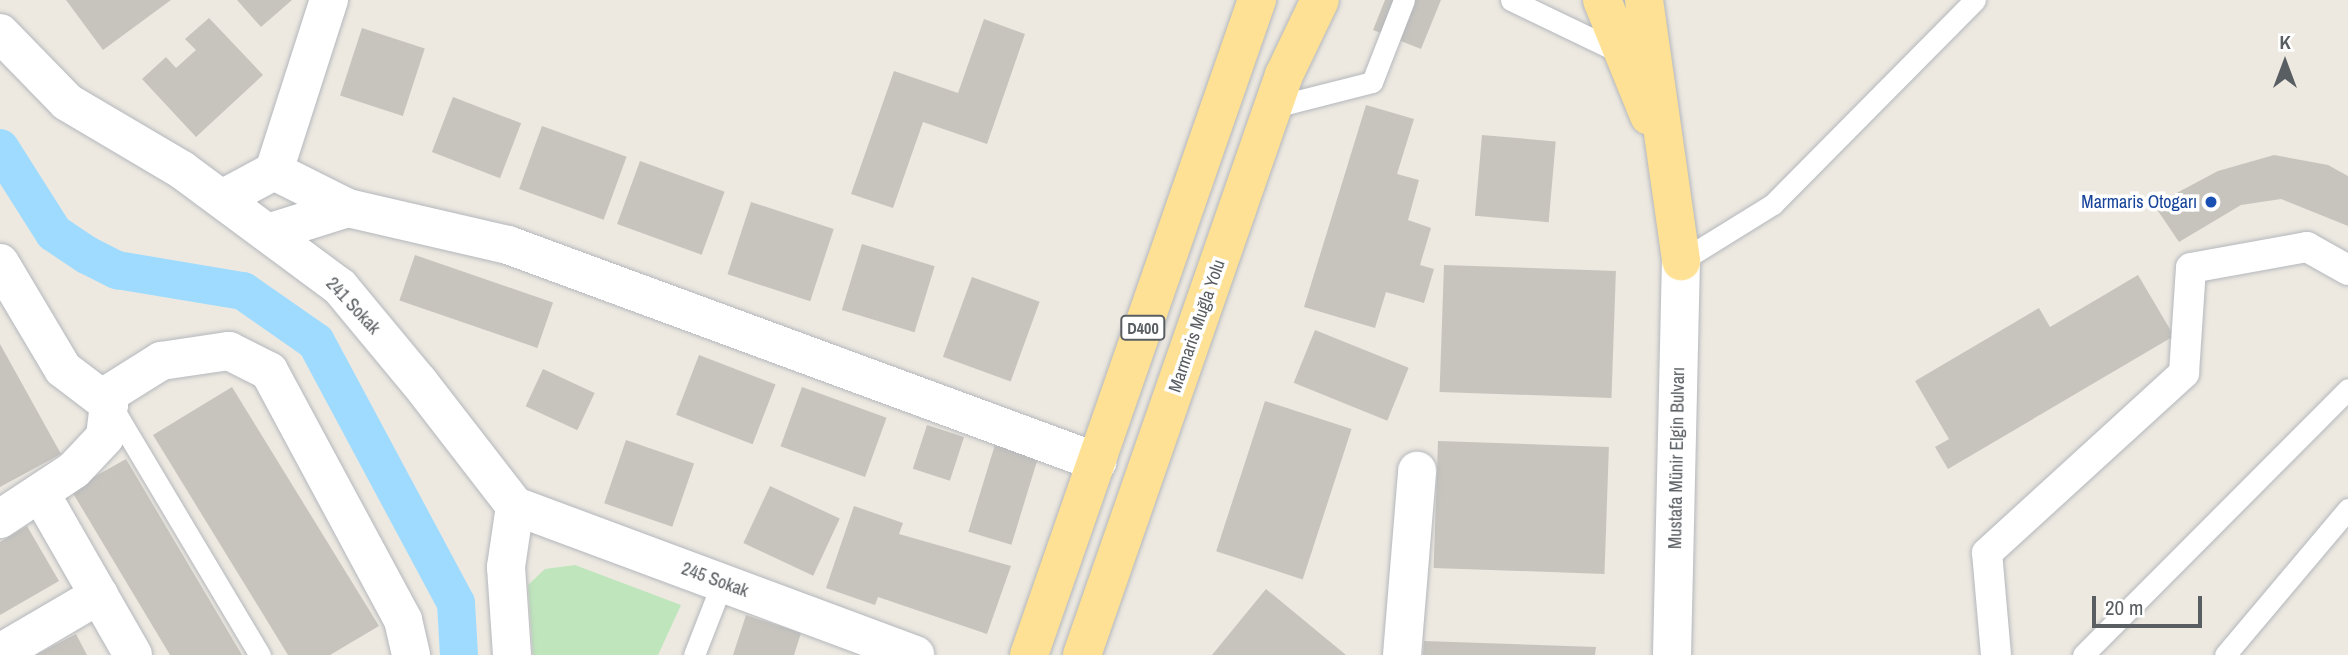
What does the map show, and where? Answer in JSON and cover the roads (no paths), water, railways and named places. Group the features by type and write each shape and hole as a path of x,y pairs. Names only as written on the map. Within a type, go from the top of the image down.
{"highway":[{"name":"D400","path":"1029,655 1257,0"},
{"name":"Marmaris Muğla Yolu","path":"1082,655 1274,107 1320,0"},
{"path":"1602,0 1669,167"},
{"path":"1644,0 1681,261"}],"street":[{"path":"222,199 274,171 329,0"},
{"name":"241 Sokak","path":"0,33 67,102 222,199 340,287 515,506"},
{"path":"274,171 348,208 508,245 1097,462"},
{"path":"268,233 348,208"},
{"path":"1996,655 1987,553 2184,373 2191,268 2307,247 2348,270"},
{"name":"Mustafa Münir Elgin Bulvarı","path":"1672,655 1681,261"},
{"path":"0,263 64,369 106,401"},
{"path":"106,401 161,361 229,351 269,371 403,620 411,655"},
{"path":"0,519 42,496 105,437 106,401"},
{"path":"1402,655 1416,471"},
{"path":"42,496 133,655"},
{"path":"512,655 506,567 515,506"},
{"name":"245 Sokak","path":"515,506 915,655"},
{"path":"0,653 99,594"}],"lane":[{"path":"1274,107 1373,82 1404,0"},
{"path":"1511,0 1624,54"},
{"path":"1681,261 1773,204 1975,0"},
{"path":"2083,655 2348,388"},
{"path":"106,401 260,655"},
{"path":"2225,655 2348,509"},
{"path":"694,655 722,583"}],"waterway":[{"path":"0,148 54,233 87,255 117,270 243,291 316,342 456,603 459,655"}],"place":[{"name":"Marmaris Otogarı","path":"2211,202"}]}
